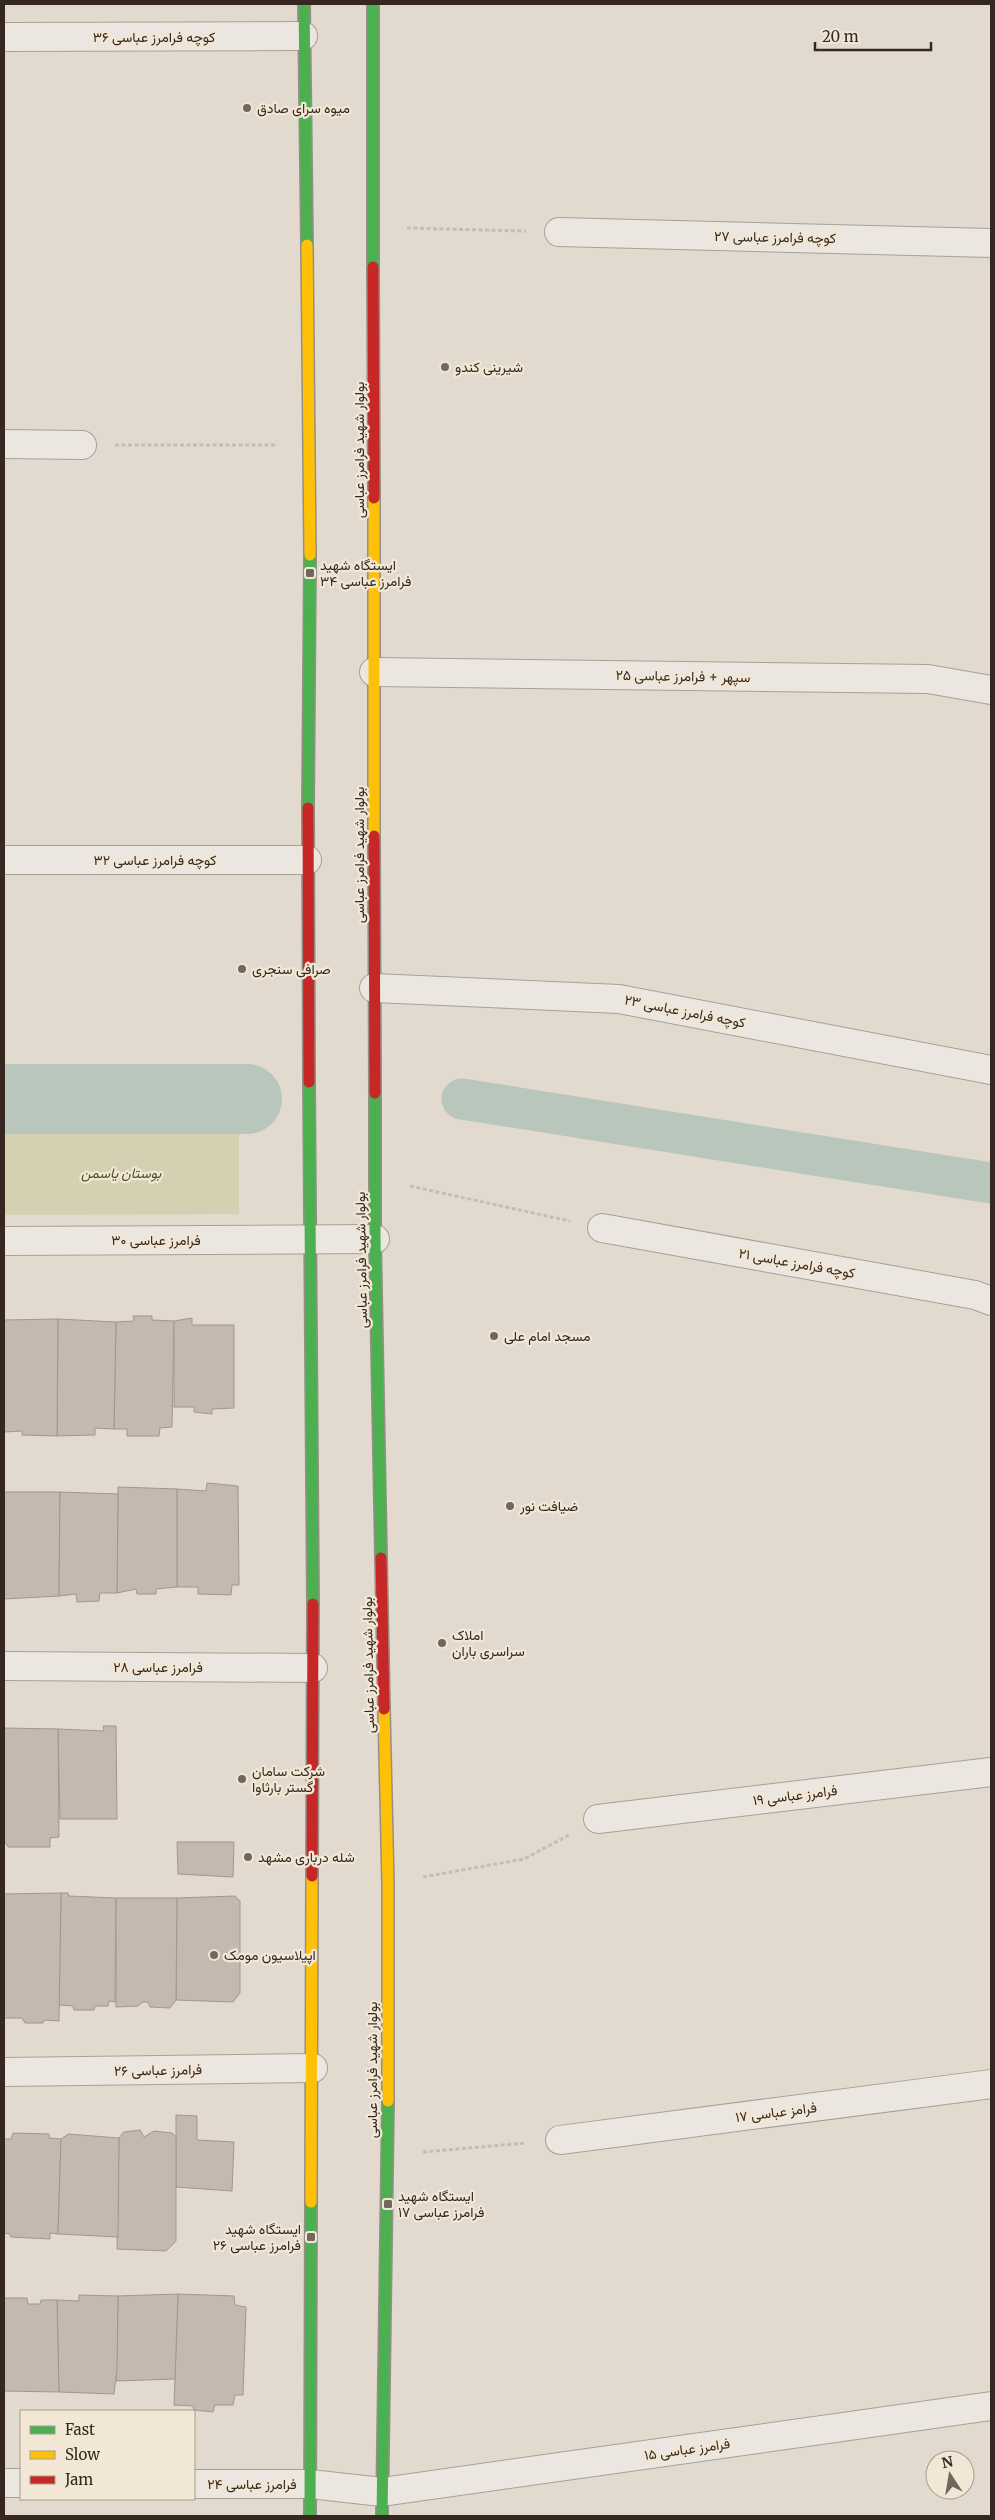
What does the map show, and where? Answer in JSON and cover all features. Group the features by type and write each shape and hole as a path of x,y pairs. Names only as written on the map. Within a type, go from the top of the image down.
{"main road":[{"path":"304,4 310,573 307,860 308,1240 313,1668 310,2516"},
{"name":"بولوار شهید فرامرز عباسی","path":"373,4 375,1239 388,1883 387,2155 382,2504"}],"street":[{"name":"کوچه فرامرز عباسی ۳۶","path":"4,37 304,36"},
{"name":"کوچه فرامرز عباسی ۲۷","path":"559,232 991,243"},
{"path":"4,444 82,445"},
{"name":"سپهر + فرامرز عباسی ۲۵","path":"374,672 928,679 991,690"},
{"name":"کوچه فرامرز عباسی ۳۲","path":"4,860 307,860"},
{"name":"کوچه فرامرز عباسی ۲۳","path":"374,988 619,998 991,1070"},
{"name":"کوچه فرامرز عباسی ۲۱","path":"602,1228 975,1295 991,1301"},
{"name":"فرامرز عباسی ۳۰","path":"4,1241 375,1239"},
{"name":"فرامرز عباسی ۲۸","path":"4,1666 313,1668"},
{"name":"فرامرز عباسی ۱۹","path":"598,1819 991,1772"},
{"name":"فرامرز عباسی ۲۶","path":"4,2072 313,2068"},
{"name":"فرامز عباسی ۱۷","path":"560,2140 991,2084"},
{"name":"فرامرز عباسی ۱۵","path":"310,2484 382,2504 991,2406"},
{"path":"4,2483 20,2483"},
{"name":"فرامرز عباسی ۲۴","path":"195,2484 310,2484"}],"path":[{"path":"373,227 559,232"},
{"path":"82,445 308,446"},
{"path":"375,1178 602,1228"},
{"path":"388,1883 524,1859 598,1819"},
{"path":"387,2155 560,2140"}],"green space":[{"name":"بوستان یاسمن","path":"4,1132 239,1132 239,1214 4,1215"}],"building":[{"path":"133,1316 152,1316 152,1320 174,1321 172,1427 160,1428 159,1436 127,1436 127,1429 114,1429 116,1322 134,1321"},
{"path":"192,1318 192,1325 234,1325 234,1408 212,1409 212,1414 194,1412 194,1407 174,1407 174,1321"},
{"path":"58,1319 116,1322 114,1429 95,1428 95,1435 57,1436"},
{"path":"58,1319 57,1436 22,1435 22,1431 4,1432 4,1320"},
{"path":"207,1483 238,1486 239,1585 232,1585 231,1595 198,1594 198,1587 177,1587 177,1489 206,1491"},
{"path":"118,1487 177,1489 177,1587 156,1589 156,1594 137,1594 136,1589 117,1593"},
{"path":"4,1492 60,1492 59,1596 4,1599"},
{"path":"60,1492 118,1494 117,1593 100,1593 99,1601 77,1602 76,1594 59,1596"},
{"path":"103,1726 116,1726 117,1819 60,1819 58,1729 104,1731"},
{"path":"4,1728 58,1729 59,1837 50,1838 50,1847 8,1847 4,1840"},
{"path":"177,1842 234,1842 233,1877 178,1874"},
{"path":"61,1893 68,1893 69,1896 116,1898 115,2002 109,2001 108,2006 95,2006 94,2010 74,2010 73,2006 59,2005"},
{"path":"61,1893 59,2021 45,2020 43,2023 25,2023 22,2018 4,2018 4,1894"},
{"path":"235,1896 240,1901 240,1993 233,2002 176,2000 177,1898"},
{"path":"116,1898 177,1898 176,2000 170,2008 150,2007 148,2002 143,2002 138,2006 116,2007"},
{"path":"176,2115 197,2116 197,2140 234,2142 232,2191 176,2187"},
{"path":"140,2130 144,2137 154,2131 172,2133 176,2137 176,2241 166,2251 117,2249 119,2138 124,2132"},
{"path":"13,2133 49,2134 49,2138 61,2139 58,2234 50,2233 50,2239 11,2237 10,2234 4,2233 4,2139 11,2139"},
{"path":"68,2134 119,2138 118,2237 58,2234 61,2139"},
{"path":"178,2294 234,2296 235,2305 246,2307 243,2395 235,2395 233,2405 215,2405 213,2412 194,2410 193,2406 174,2405"},
{"path":"178,2294 175,2379 116,2381 118,2296"},
{"path":"79,2295 118,2296 117,2369 114,2394 59,2392 57,2300 79,2301"},
{"path":"4,2298 27,2298 28,2304 40,2304 41,2300 57,2300 59,2392 4,2391"}],"waterway":[{"path":"4,1099 247,1099"},
{"path":"462,1099 991,1183"}],"traffic: fast":[{"path":"304,4 307,245"},
{"path":"373,4 373,267"},
{"path":"308,808 310,555"},
{"path":"309,1082 313,1604"},
{"path":"375,1093 375,1239 381,1558"},
{"path":"382,2516 388,2101"},
{"path":"310,2516 311,2202"}],"traffic: slow":[{"path":"307,245 310,555"},
{"path":"374,498 374,836"},
{"path":"384,1709 388,1883 388,2101"},
{"path":"311,2202 312,1876"}],"traffic: jam":[{"path":"373,267 374,498"},
{"path":"308,808 309,1082"},
{"path":"374,836 375,1093"},
{"path":"381,1558 384,1709"},
{"path":"312,1876 313,1604"}],"place":[{"name":"میوه سرای صادق","path":"247,108"},
{"name":"شیرینی کندو","path":"445,367"},
{"name":"ایستگاه شهید فرامرز عباسی ۳۴","path":"310,573"},
{"name":"صرافی سنجری","path":"242,969"},
{"name":"مسجد امام علی","path":"494,1336"},
{"name":"ضیافت نور","path":"510,1506"},
{"name":"املاک سراسری باران","path":"442,1643"},
{"name":"شرکت سامان گستر بارثاوا","path":"242,1779"},
{"name":"شله درباری مشهد","path":"248,1857"},
{"name":"اپیلاسیون مومک","path":"214,1955"},
{"name":"ایستگاه شهید فرامرز عباسی ۱۷","path":"388,2204"},
{"name":"ایستگاه شهید فرامرز عباسی ۲۶","path":"311,2237"}]}
